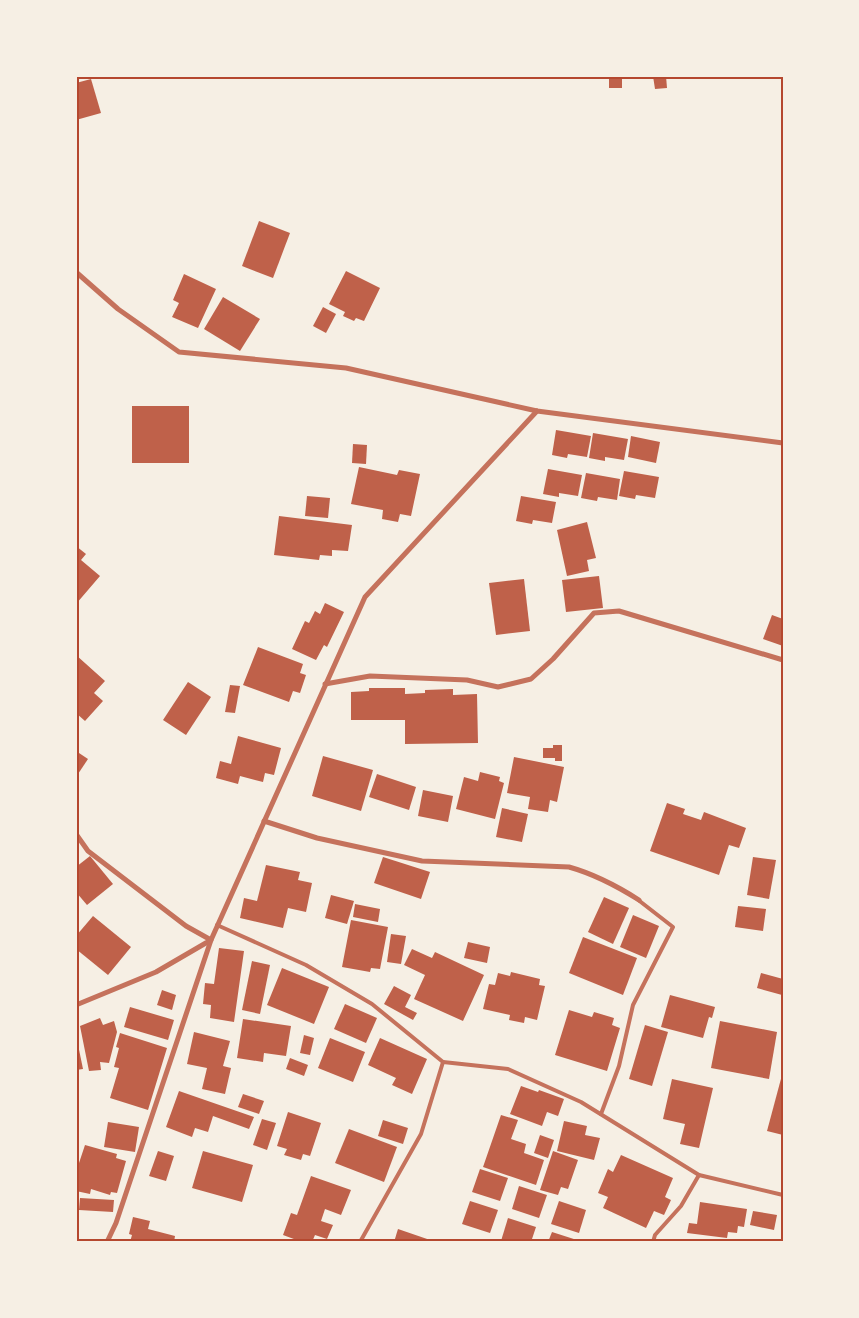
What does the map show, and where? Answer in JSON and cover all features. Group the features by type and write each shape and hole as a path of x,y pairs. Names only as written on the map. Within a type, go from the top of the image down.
{"street":[{"path":"76,272 118,309 179,352 346,368 538,410 783,443"},
{"path":"107,1242 116,1223 217,925 365,597 538,410"},
{"path":"325,684 370,676 467,680 498,687 531,678 553,659 594,613 619,611 783,660"},
{"path":"264,821 317,838 422,861 569,867 584,871 636,898"},
{"path":"76,834 88,851 186,926 211,940"},
{"path":"76,1005 156,972 211,940"}],"lane":[{"path":"601,1114 619,1066 633,1005 673,927 636,898"},
{"path":"217,925 306,965 372,1004 443,1062 508,1069 581,1102 698,1175 783,1194"},
{"path":"360,1242 421,1134 443,1062"},
{"path":"652,1242 655,1235 681,1206 698,1175"}],"building":[{"path":"609,76 622,76 622,88 609,88"},
{"path":"653,76 666,76 667,88 655,89"},
{"path":"91,79 101,113 76,120 76,83"},
{"path":"259,221 290,233 273,278 242,266"},
{"path":"346,271 380,288 364,321 356,318 354,321 343,316 345,312 329,304"},
{"path":"184,274 216,289 198,328 172,317 179,303 173,300"},
{"path":"223,297 260,319 240,351 204,329"},
{"path":"323,307 336,314 326,333 313,326"},
{"path":"132,406 189,406 189,463 132,463"},
{"path":"556,430 591,436 587,457 568,454 567,458 552,455"},
{"path":"593,433 628,439 624,460 605,457 605,461 589,458"},
{"path":"631,436 660,442 656,463 628,457"},
{"path":"353,444 367,445 366,464 352,463"},
{"path":"359,467 397,475 399,470 420,474 411,516 400,514 398,522 382,519 383,510 351,504"},
{"path":"548,469 582,475 578,496 559,493 559,497 543,494"},
{"path":"624,471 659,477 655,498 636,495 635,499 619,496"},
{"path":"586,473 620,479 617,500 598,497 597,501 581,498"},
{"path":"307,496 330,498 328,518 305,516"},
{"path":"521,496 556,502 552,523 533,520 532,524 516,521"},
{"path":"279,516 352,525 348,551 332,550 332,556 320,555 319,560 274,555"},
{"path":"587,522 596,558 587,560 589,571 567,576 557,530"},
{"path":"76,546 86,554 81,560 100,576 76,604"},
{"path":"599,576 603,608 566,612 562,580"},
{"path":"524,579 530,631 496,635 489,583"},
{"path":"325,603 344,612 327,647 324,645 316,660 292,649 305,621 309,623 315,611 320,614"},
{"path":"772,615 783,619 783,646 763,639"},
{"path":"258,647 303,664 300,673 306,675 300,693 293,691 289,702 243,685"},
{"path":"76,655 105,681 94,693 103,701 85,721 76,713"},
{"path":"188,682 211,697 186,735 163,720"},
{"path":"230,685 240,686 235,713 225,712"},
{"path":"369,688 405,688 405,694 425,693 425,690 453,689 453,695 477,694 478,743 405,744 405,720 351,720 351,692 369,691"},
{"path":"238,736 281,748 274,775 265,773 263,782 240,776 238,784 216,778 220,761 231,764"},
{"path":"553,745 562,745 562,761 555,761 555,758 543,758 543,748 553,748"},
{"path":"76,751 88,759 76,777"},
{"path":"323,756 373,770 361,811 312,796"},
{"path":"514,757 564,767 557,802 550,800 548,812 528,809 530,797 507,793"},
{"path":"480,772 500,777 499,781 504,783 495,819 456,809 464,777 478,781"},
{"path":"377,774 416,787 409,810 369,797"},
{"path":"423,790 453,796 448,822 418,816"},
{"path":"667,803 685,809 683,814 701,820 704,812 746,828 739,848 729,845 719,875 650,851"},
{"path":"502,808 528,814 522,842 496,837"},
{"path":"90,856 113,884 87,905 76,892 76,867"},
{"path":"383,857 430,872 421,899 374,883"},
{"path":"753,857 776,860 769,899 747,895"},
{"path":"266,865 300,872 298,880 312,883 306,912 288,908 283,928 240,918 244,898 257,901"},
{"path":"331,895 354,901 347,924 325,918"},
{"path":"604,897 629,908 613,944 588,932"},
{"path":"355,904 380,909 378,922 353,917"},
{"path":"738,906 766,909 763,931 735,927"},
{"path":"633,915 659,926 646,958 620,947"},
{"path":"93,916 131,947 108,975 76,949 76,936"},
{"path":"351,920 388,927 380,969 371,968 370,972 342,967"},
{"path":"391,934 406,936 401,964 387,962"},
{"path":"583,937 637,958 623,995 569,973"},
{"path":"468,942 490,947 487,963 464,958"},
{"path":"219,948 244,951 234,1022 210,1018 211,1005 203,1004 205,983 214,984"},
{"path":"412,949 432,958 435,952 484,975 463,1021 414,999 425,975 404,965"},
{"path":"252,961 270,965 260,1014 242,1010"},
{"path":"282,968 329,987 314,1024 267,1005"},
{"path":"511,972 540,979 539,985 545,986 537,1020 525,1017 524,1023 509,1020 510,1015 483,1009 489,984 495,985 498,973 510,976"},
{"path":"761,973 783,979 782,995 757,988"},
{"path":"394,986 411,995 405,1007 417,1013 413,1020 384,1004"},
{"path":"162,990 176,995 172,1010 157,1005"},
{"path":"670,995 715,1007 712,1018 709,1017 703,1038 661,1027"},
{"path":"345,1004 377,1018 366,1043 334,1029"},
{"path":"130,1007 174,1020 168,1040 124,1027"},
{"path":"569,1010 592,1017 594,1012 614,1018 612,1025 620,1028 607,1071 555,1055"},
{"path":"100,1018 103,1025 114,1021 117,1032 109,1063 100,1062 101,1070 89,1071 80,1026"},
{"path":"243,1019 291,1026 286,1056 264,1053 263,1062 237,1058"},
{"path":"720,1021 777,1032 769,1079 711,1068"},
{"path":"645,1025 668,1032 652,1086 629,1079"},
{"path":"194,1032 230,1041 223,1066 231,1068 225,1094 202,1089 207,1068 187,1064"},
{"path":"120,1033 167,1048 148,1110 110,1098 119,1068 114,1067 119,1048 116,1047"},
{"path":"76,1035 83,1069 76,1070"},
{"path":"304,1035 314,1038 310,1055 300,1053"},
{"path":"330,1038 365,1052 353,1082 318,1068"},
{"path":"380,1038 427,1059 412,1094 392,1085 396,1078 368,1065"},
{"path":"290,1058 308,1065 304,1076 286,1069"},
{"path":"783,1075 783,1135 767,1131"},
{"path":"672,1079 713,1088 699,1148 680,1144 685,1124 663,1119"},
{"path":"521,1086 564,1099 558,1116 547,1112 542,1126 510,1114"},
{"path":"179,1091 254,1117 249,1129 213,1116 208,1132 195,1128 192,1137 166,1127"},
{"path":"243,1094 264,1101 259,1114 238,1107"},
{"path":"288,1112 321,1123 310,1156 303,1154 301,1160 284,1155 287,1149 277,1146"},
{"path":"501,1115 518,1120 511,1139 526,1144 524,1153 544,1160 536,1185 483,1167"},
{"path":"262,1119 276,1123 267,1150 253,1145"},
{"path":"383,1120 408,1128 403,1144 378,1136"},
{"path":"564,1121 587,1126 585,1135 600,1138 594,1160 557,1151"},
{"path":"108,1122 139,1127 135,1152 104,1147"},
{"path":"349,1129 397,1147 384,1182 335,1163"},
{"path":"540,1135 554,1140 548,1158 534,1153"},
{"path":"85,1145 117,1154 116,1158 126,1161 117,1193 111,1192 110,1195 91,1189 90,1194 76,1191 76,1172"},
{"path":"158,1151 174,1156 166,1181 149,1176"},
{"path":"203,1151 253,1165 242,1202 192,1188"},
{"path":"553,1151 578,1160 568,1189 561,1187 558,1195 540,1190"},
{"path":"621,1155 673,1178 665,1197 671,1200 664,1215 654,1211 646,1228 603,1208 608,1197 598,1193 608,1169 613,1172"},
{"path":"480,1169 508,1178 500,1201 472,1192"},
{"path":"311,1176 351,1190 341,1215 325,1209 321,1221 333,1225 327,1239 315,1235 312,1242 302,1242 283,1235 291,1213 297,1215"},
{"path":"519,1186 547,1195 539,1218 512,1209"},
{"path":"80,1198 114,1200 113,1212 79,1210"},
{"path":"470,1201 498,1210 490,1233 462,1224"},
{"path":"559,1201 586,1210 579,1233 551,1224"},
{"path":"700,1202 747,1209 744,1227 738,1226 737,1233 728,1232 727,1238 687,1233 689,1223 697,1224"},
{"path":"753,1211 777,1215 774,1230 750,1225"},
{"path":"133,1217 150,1221 148,1229 175,1236 174,1242 130,1242 132,1235 129,1234"},
{"path":"508,1218 536,1227 531,1242 501,1241"},
{"path":"398,1229 433,1241 433,1242 394,1242"},
{"path":"552,1232 580,1241 580,1242 548,1242"}]}
